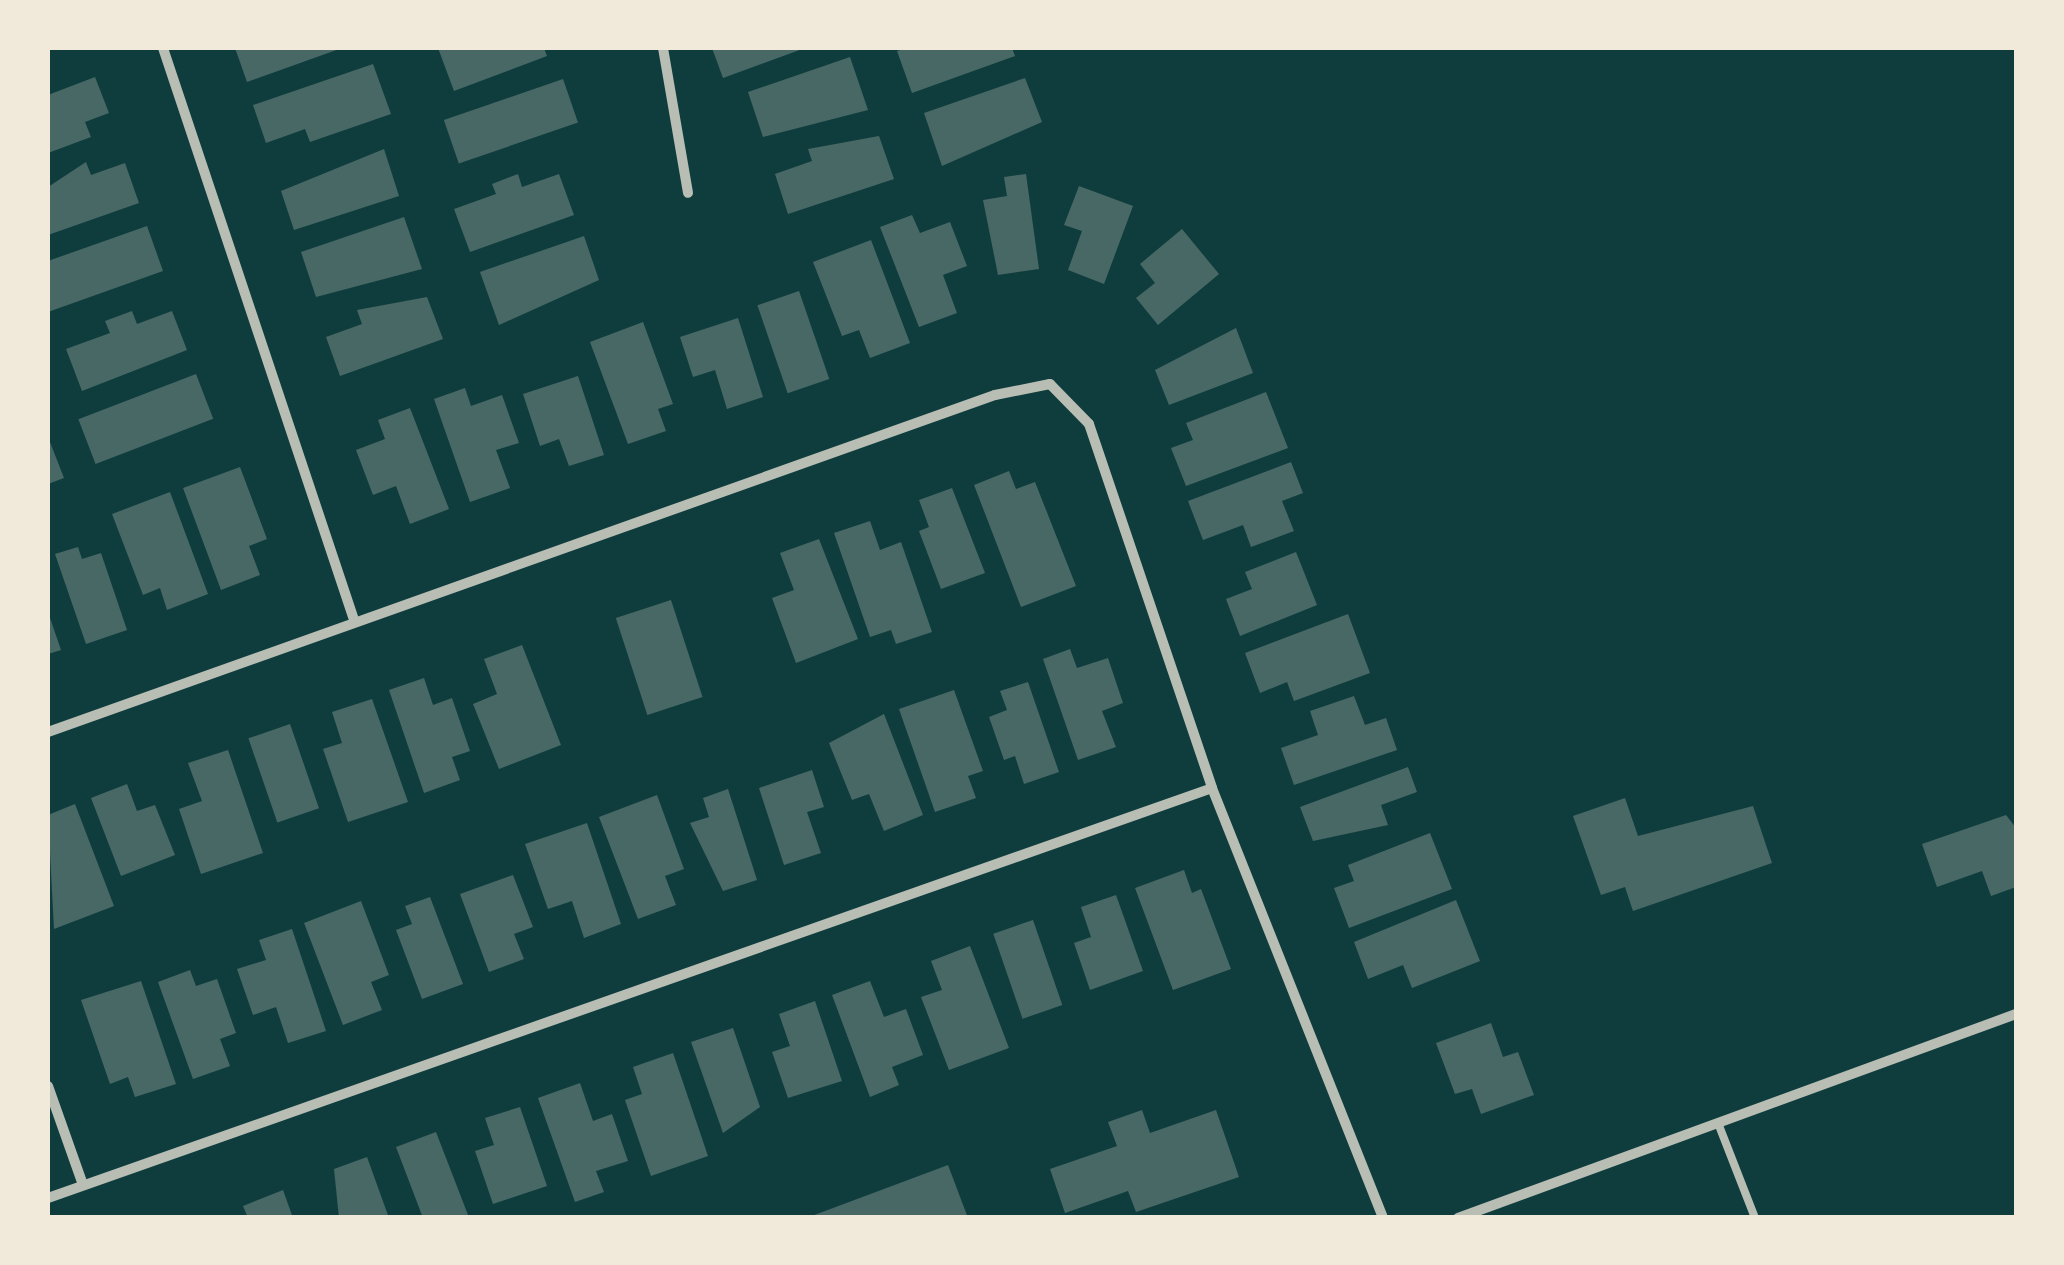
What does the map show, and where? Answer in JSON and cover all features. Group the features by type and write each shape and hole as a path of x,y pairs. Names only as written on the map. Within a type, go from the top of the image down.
{"street":[{"path":"163,48 354,617"},
{"path":"663,48 688,193"},
{"path":"48,732 354,617 995,395 1050,384 1089,424 1212,788 1383,1218"},
{"path":"48,1198 1212,788"},
{"path":"1458,1218 2016,1014"},
{"path":"48,1086 84,1185"}],"lane":[{"path":"1718,1123 1755,1218"}],"building":[{"path":"235,48 342,48 247,82"},
{"path":"438,48 544,48 547,56 454,91"},
{"path":"712,48 805,48 723,78"},
{"path":"1012,48 1015,56 912,93 897,51"},
{"path":"850,57 868,110 763,137 748,92"},
{"path":"373,64 391,114 310,142 305,129 266,143 253,105"},
{"path":"95,77 109,113 85,122 91,137 48,153 48,95"},
{"path":"1025,78 1042,122 942,166 924,113"},
{"path":"563,79 578,122 459,164 444,120"},
{"path":"879,136 894,179 788,214 775,174 812,161 808,149"},
{"path":"384,149 399,196 294,230 281,191"},
{"path":"86,162 91,175 125,163 139,203 48,235 48,187"},
{"path":"518,174 522,187 559,174 574,215 470,252 454,209 496,194 492,184"},
{"path":"1026,174 1039,269 998,275 983,200 1007,196 1004,177"},
{"path":"1079,186 1133,206 1104,284 1068,270 1082,231 1064,225"},
{"path":"912,215 920,233 950,222 967,266 943,275 957,313 919,327 880,227"},
{"path":"404,217 422,269 316,297 301,252"},
{"path":"147,226 163,271 48,312 48,261"},
{"path":"1182,229 1219,274 1158,325 1136,298 1155,283 1140,264"},
{"path":"584,236 599,280 499,325 480,272"},
{"path":"871,240 910,343 870,358 859,330 842,336 813,262"},
{"path":"799,291 829,379 788,393 757,305"},
{"path":"427,297 443,339 340,376 326,337 362,324 357,310"},
{"path":"132,311 137,324 172,311 187,350 82,391 66,349 110,333 105,321"},
{"path":"738,318 763,397 727,409 715,370 693,377 680,337"},
{"path":"643,322 673,404 658,409 666,431 628,444 590,342"},
{"path":"1236,328 1253,373 1169,405 1155,370"},
{"path":"196,374 213,419 96,464 78,419"},
{"path":"578,376 604,455 569,466 559,439 540,446 523,394"},
{"path":"465,388 471,406 502,395 519,443 496,450 510,488 470,502 434,399"},
{"path":"1266,392 1288,448 1186,486 1171,448 1193,440 1186,423"},
{"path":"410,408 449,509 410,524 396,486 373,495 356,450 385,439 378,420"},
{"path":"48,437 64,478 48,484"},
{"path":"1291,462 1303,493 1282,501 1294,531 1251,547 1243,525 1203,540 1188,501"},
{"path":"240,467 267,539 249,546 260,575 221,590 183,488"},
{"path":"1009,471 1016,489 1035,482 1076,586 1021,607 974,485"},
{"path":"952,488 985,573 941,589 919,531 929,527 919,500"},
{"path":"170,492 208,594 167,610 160,588 143,595 112,514"},
{"path":"870,521 880,550 901,542 932,632 896,644 891,630 870,637 834,533"},
{"path":"819,539 858,639 796,663 772,598 794,590 780,553"},
{"path":"78,547 82,559 101,553 127,630 86,644 55,554"},
{"path":"1296,552 1317,605 1240,636 1226,599 1252,589 1245,572"},
{"path":"671,600 703,697 647,715 616,618"},
{"path":"48,612 61,650 48,654"},
{"path":"1348,614 1370,673 1294,701 1287,682 1260,693 1245,653"},
{"path":"522,645 561,745 499,769 473,704 497,694 484,659"},
{"path":"1070,649 1077,668 1108,658 1123,703 1102,711 1116,747 1078,760 1043,659"},
{"path":"424,678 433,705 452,698 470,751 452,757 460,780 424,793 389,690"},
{"path":"1028,682 1059,772 1024,784 1015,756 1004,760 989,717 1007,710 1000,691"},
{"path":"954,690 983,771 968,776 976,798 935,812 899,709"},
{"path":"1354,696 1365,725 1386,718 1397,750 1294,785 1281,748 1318,735 1310,711"},
{"path":"372,699 408,802 348,822 323,749 342,743 332,712"},
{"path":"884,714 923,815 884,831 869,794 852,800 829,743"},
{"path":"290,724 319,808 277,822 248,738"},
{"path":"228,750 263,853 201,874 179,809 202,801 188,763"},
{"path":"1408,767 1417,792 1381,805 1388,825 1313,841 1300,807"},
{"path":"812,770 824,807 807,812 821,853 784,865 759,788"},
{"path":"127,784 137,811 155,805 175,855 121,876 91,798"},
{"path":"728,789 757,880 723,891 690,823 709,817 703,798"},
{"path":"657,795 684,869 665,876 676,905 638,919 599,817"},
{"path":"1625,798 1638,836 1753,806 1772,863 1633,911 1625,887 1601,895 1573,816"},
{"path":"75,804 114,906 54,929 48,815"},
{"path":"2006,815 2016,828 2016,887 1991,896 1982,871 1937,887 1922,844"},
{"path":"587,823 621,924 584,938 572,901 548,909 525,844"},
{"path":"1430,833 1452,889 1349,928 1334,888 1354,881 1348,865"},
{"path":"1184,870 1192,893 1201,889 1231,969 1173,990 1135,888"},
{"path":"513,875 533,927 514,934 524,959 489,972 460,894"},
{"path":"1116,895 1143,971 1090,990 1074,943 1091,937 1081,907"},
{"path":"430,897 463,984 422,999 396,930 412,924 405,906"},
{"path":"1456,900 1480,961 1412,988 1403,965 1368,979 1354,942"},
{"path":"361,901 389,975 371,982 382,1010 343,1025 304,923"},
{"path":"1033,920 1062,1005 1023,1019 993,934"},
{"path":"292,929 326,1031 288,1043 276,1007 253,1015 237,969 266,960 259,940"},
{"path":"970,946 1009,1048 949,1070 921,997 942,990 931,961"},
{"path":"190,970 196,986 217,979 236,1033 220,1039 230,1066 193,1079 158,982"},
{"path":"141,981 176,1084 135,1097 128,1077 110,1084 81,1000"},
{"path":"870,981 884,1017 906,1009 923,1055 892,1067 899,1085 870,1097 832,995"},
{"path":"815,1001 842,1081 788,1098 772,1052 790,1046 779,1014"},
{"path":"1491,1023 1503,1057 1518,1052 1534,1095 1481,1114 1472,1089 1455,1094 1436,1043"},
{"path":"733,1028 760,1107 723,1133 691,1042"},
{"path":"673,1053 708,1156 651,1176 625,1100 642,1094 633,1067"},
{"path":"580,1083 593,1121 612,1114 628,1161 596,1171 604,1192 575,1202 538,1098"},
{"path":"520,1107 547,1186 493,1204 475,1151 494,1145 485,1118"},
{"path":"1142,1110 1150,1133 1216,1110 1239,1177 1136,1212 1128,1191 1065,1213 1050,1169 1117,1146 1108,1122"},
{"path":"436,1132 468,1215 463,1218 423,1218 396,1147"},
{"path":"367,1157 389,1218 339,1218 334,1169"},
{"path":"948,1165 968,1218 809,1218 809,1217"},
{"path":"283,1190 293,1218 248,1218 243,1206"}]}
